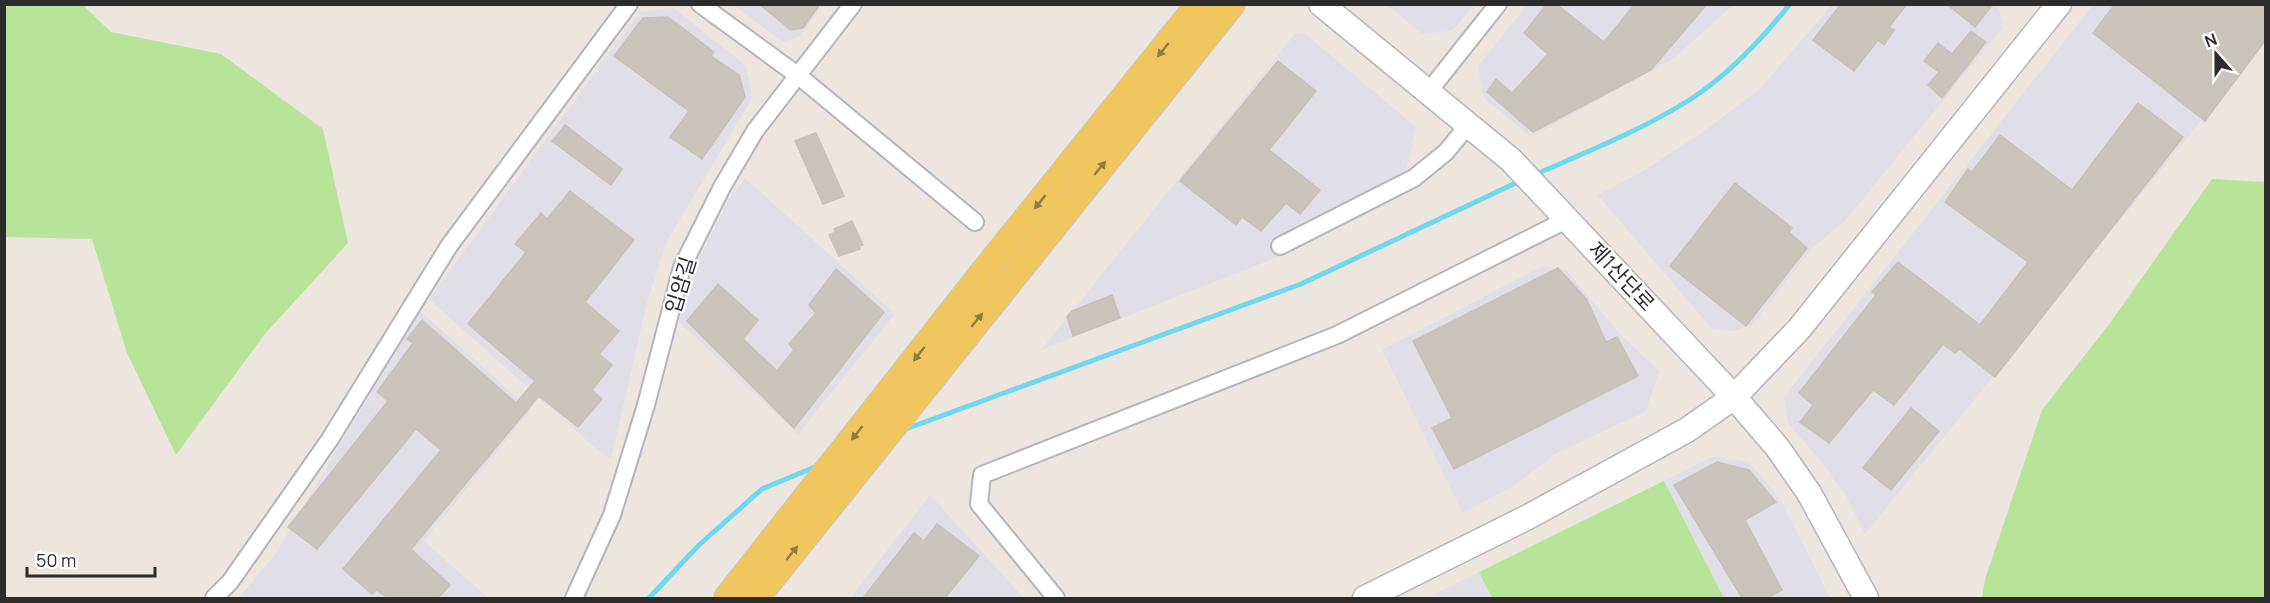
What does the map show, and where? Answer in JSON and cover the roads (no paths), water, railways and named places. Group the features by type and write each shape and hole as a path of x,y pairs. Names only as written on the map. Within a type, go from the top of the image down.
{"main road":[{"path":"727,598 1199,4"},
{"path":"756,598 1232,4"}],"street":[{"path":"214,598 230,582 330,439 449,246 629,4"},
{"path":"700,4 800,77 975,222"},
{"name":"입암길","path":"574,598 612,515 646,405 682,267 722,187 755,131 800,77 853,4"},
{"name":"제1산단로","path":"1321,4 1511,160 1543,191 1734,397 1777,447 1809,493 1866,598"},
{"path":"1429,91 1498,4"},
{"path":"1365,598 1528,517 1677,435 1734,397 1799,329 2054,6"},
{"path":"1280,246 1414,178 1446,152 1469,124"},
{"path":"1056,598 979,504 982,475 1337,335 1568,219"}],"waterway":[{"path":"1534,175 1634,131 1691,99 1744,56 1790,4"},
{"path":"903,430 1301,284 1520,181"},
{"path":"649,598 699,545 762,489 820,465"}]}
